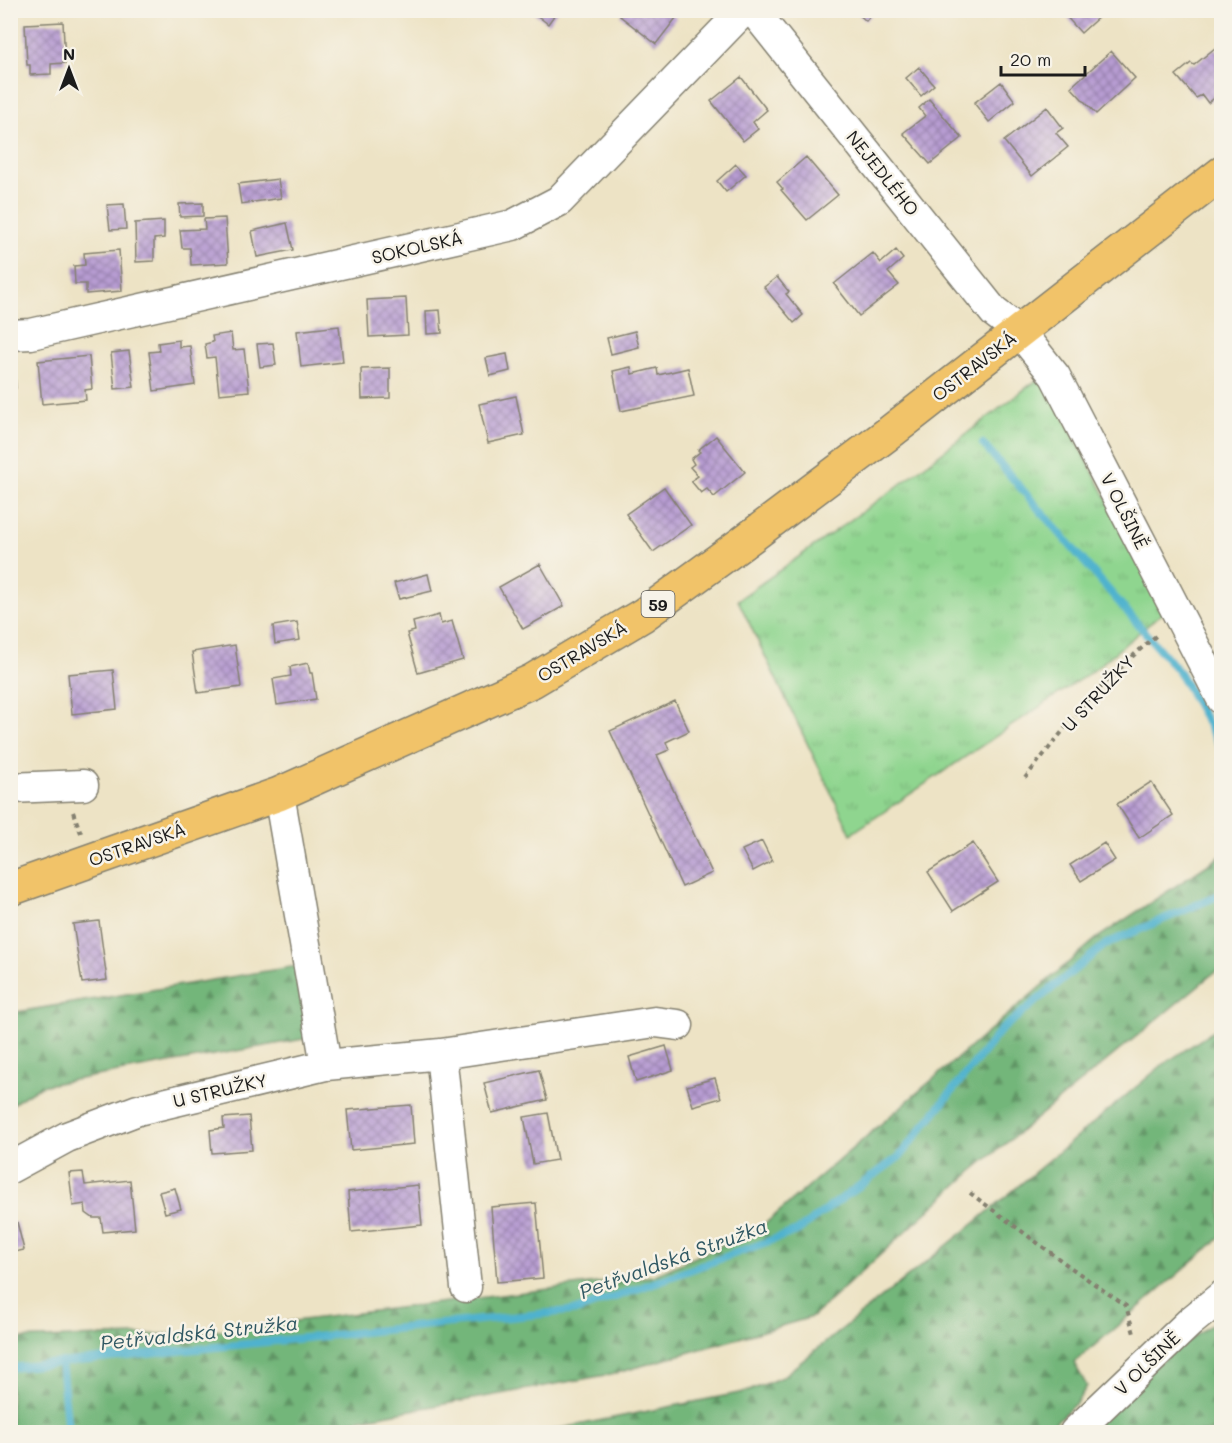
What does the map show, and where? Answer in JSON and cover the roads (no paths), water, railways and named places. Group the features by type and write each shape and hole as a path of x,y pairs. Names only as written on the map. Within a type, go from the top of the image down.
{"main road":[{"name":"OSTRAVSKÁ","path":"10,889 279,794 532,681 643,615 889,433 1019,330 1101,269 1221,172"}],"street":[{"name":"SOKOLSKÁ","path":"10,335 31,334 513,225 559,201 744,10"},
{"name":"NEJEDLÉHO","path":"753,10 994,312 1019,330"},
{"name":"V OLŠINĚ","path":"1019,330 1055,376 1221,699"},
{"path":"10,788 82,785"},
{"path":"279,794 326,1065"},
{"name":"U STRUŽKY","path":"10,1168 67,1137 138,1110 326,1065 441,1054 655,1022 678,1025"},
{"path":"441,1054 466,1287"},
{"name":"V OLŠINĚ","path":"1075,1432 1190,1322 1221,1296"}],"waterway":[{"path":"983,444 1179,672 1222,749"},
{"name":"Petřvaldská Stružka","path":"10,1368 579,1310 797,1231 899,1157 1001,1030 1106,944 1222,894"},
{"path":"61,1362 68,1432"}]}
